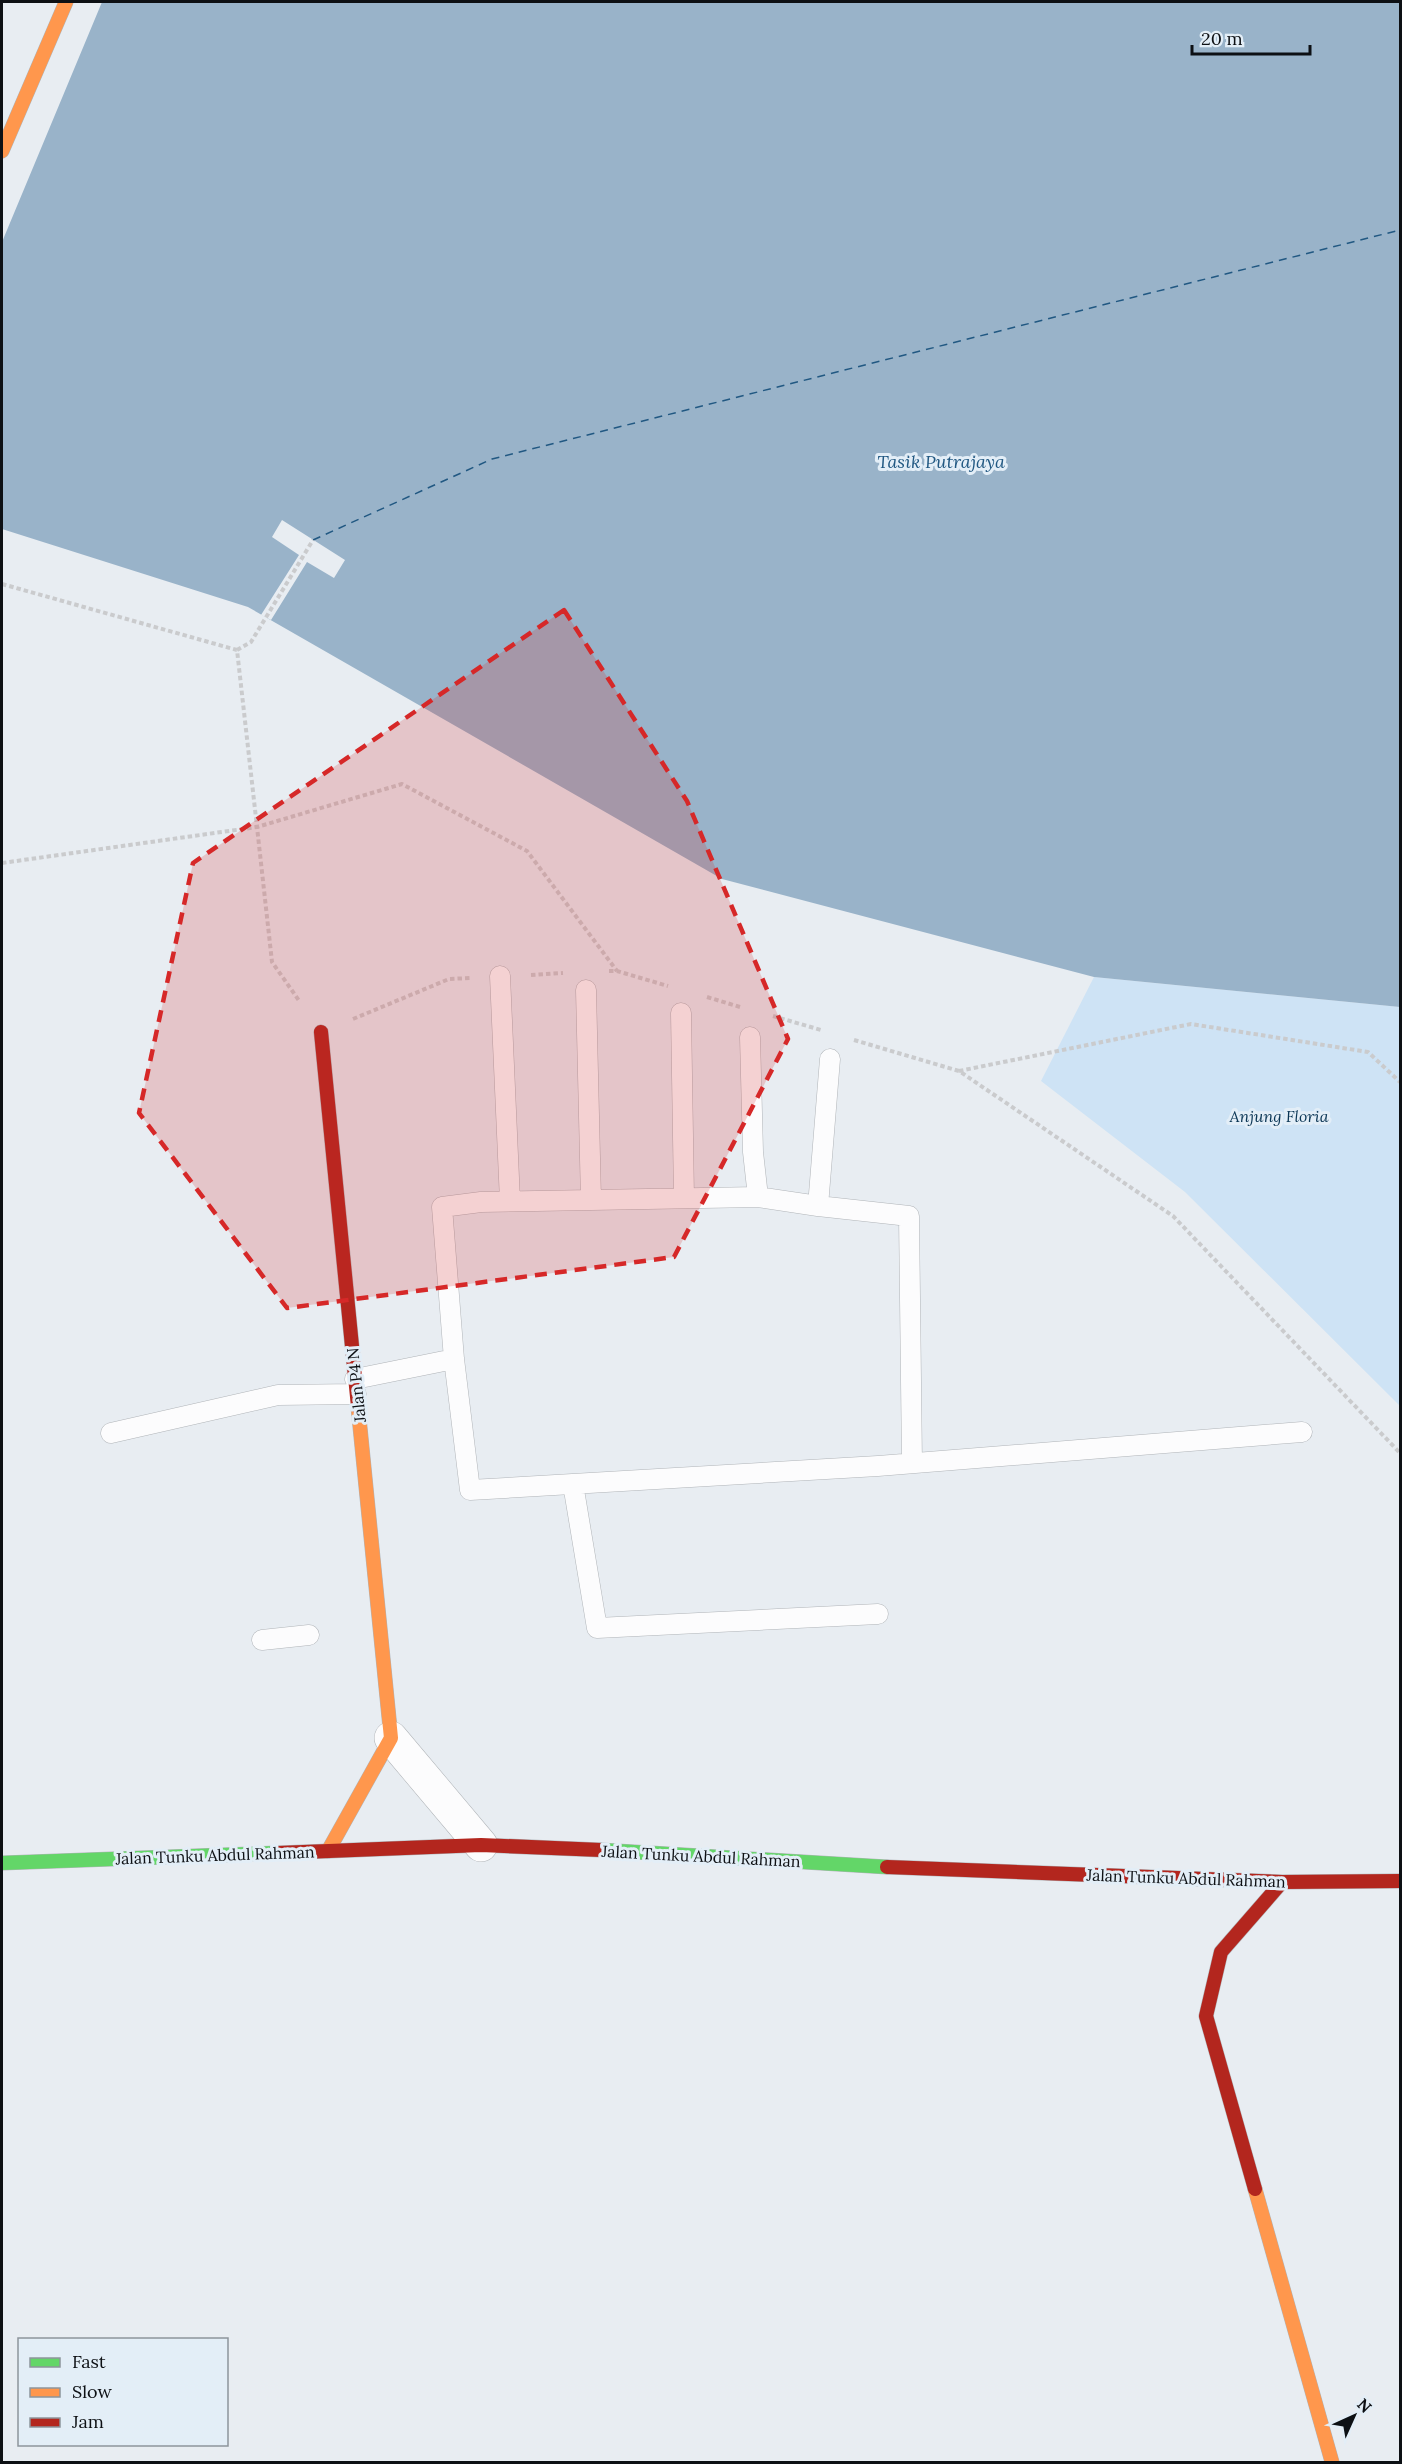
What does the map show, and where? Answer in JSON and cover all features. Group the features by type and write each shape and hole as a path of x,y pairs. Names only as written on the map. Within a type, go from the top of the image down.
{"street":[{"path":"2,151 66,2"},
{"name":"Jalan P4 N","path":"321,1032 391,1738"},
{"path":"328,1851 391,1738 481,1845"},
{"name":"Jalan Tunku Abdul Rahman","path":"2,1863 481,1845 647,1852 897,1868 1282,1882 1401,1881"},
{"path":"1282,1882 1221,1952 1206,2016 1332,2463"}],"lane":[{"path":"500,976 510,1201"},
{"path":"586,990 591,1200"},
{"path":"681,1013 684,1198"},
{"path":"750,1037 753,1152 758,1197"},
{"path":"818,1206 830,1059"},
{"path":"912,1463 909,1216 758,1197 510,1201 442,1207 454,1359 470,1490 912,1463 1302,1432"},
{"path":"111,1433 278,1395 356,1387 454,1359"},
{"path":"573,1484 597,1628 878,1614"},
{"path":"262,1640 309,1635"}],"path":[{"path":"2,584 237,650 251,642 313,540"},
{"path":"237,650 257,827 402,784 526,851 617,971"},
{"path":"958,1071 1191,1024 1368,1052 1401,1082"}],"highlighted area":[{"path":"564,610 687,801 788,1039 674,1257 287,1308 139,1113 193,863"}],"green space":[{"name":"Anjung Floria","path":"1094,977 1400,1007 1400,1406 1185,1192 1041,1081"}],"water":[{"name":"Tasik Putrajaya","path":"2,2 1400,2 1400,1007 1094,977 722,879 248,607 2,529"}],"pier":[{"path":"2,2 102,2 2,242"},
{"path":"282,520 345,560 334,578 307,562 271,620 261,615 299,555 272,537"}],"ferry route":[{"path":"313,540 492,459 1400,230"}],"traffic: fast":[{"path":"601,1850 887,1867"},
{"path":"2,1863 278,1853"}],"traffic: slow":[{"path":"2,151 66,2"},
{"path":"328,1851 391,1738 358,1407"},
{"path":"1255,2189 1332,2462"}],"traffic: jam":[{"path":"321,1032 358,1407"},
{"path":"278,1853 481,1845 601,1850"},
{"path":"887,1867 1282,1882 1400,1881"},
{"path":"1255,2189 1206,2016 1221,1952 1282,1882"}]}
